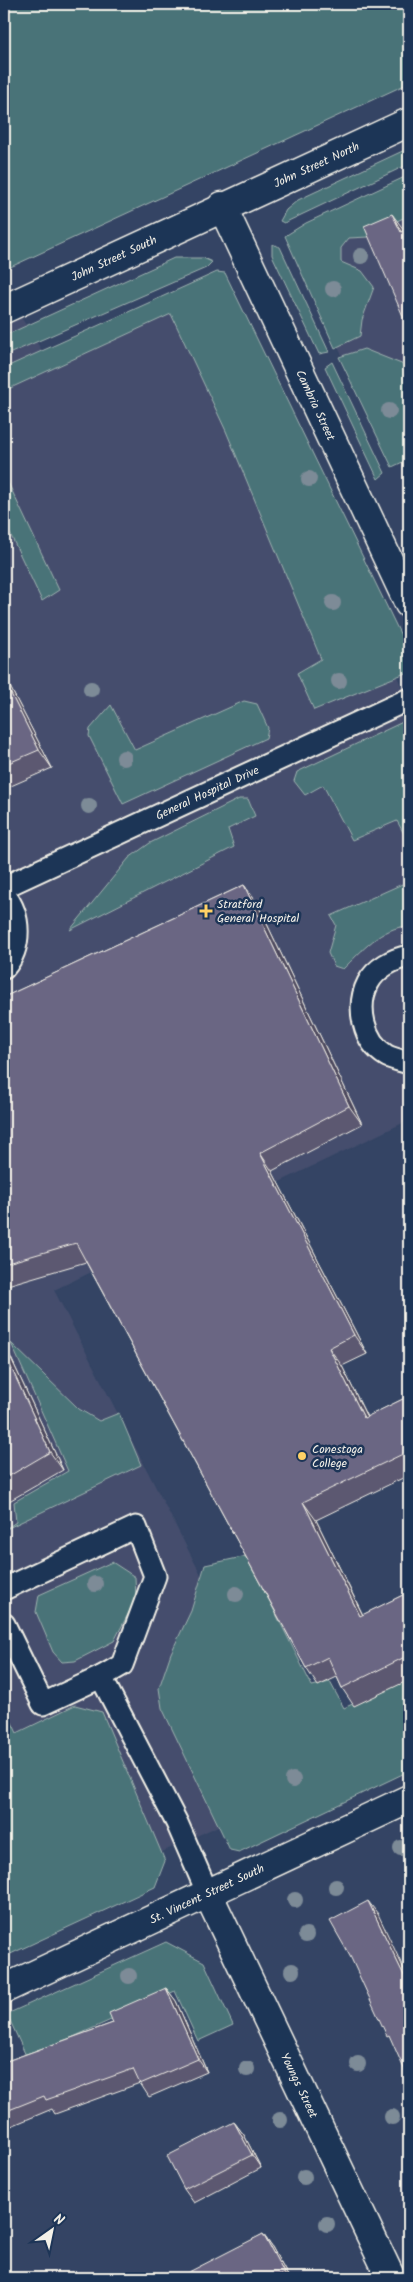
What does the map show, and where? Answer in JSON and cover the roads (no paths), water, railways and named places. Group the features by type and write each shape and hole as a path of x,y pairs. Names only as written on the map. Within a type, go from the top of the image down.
{"street":[{"name":"John Street North","path":"222,206 409,122"},
{"name":"John Street South","path":"4,309 222,206"},
{"name":"Cambria Street","path":"222,206 409,604"},
{"name":"St. Vincent Street South","path":"4,1989 409,1799"},
{"name":"Youngs Street","path":"208,1894 391,2278"}],"lane":[{"name":"General Hospital Drive","path":"4,887 409,699"},
{"path":"4,894 16,919 17,940 10,960 4,968"},
{"path":"409,956 398,958 380,969 368,983 362,1010 366,1029 372,1042 386,1055 409,1063"},
{"path":"4,1589 136,1528 155,1576 122,1665 43,1704 4,1624"},
{"path":"101,1677 177,1823 208,1894"}],"place":[{"name":"Stratford General Hospital","path":"206,911"},
{"name":"Conestoga College","path":"302,1456"}]}
